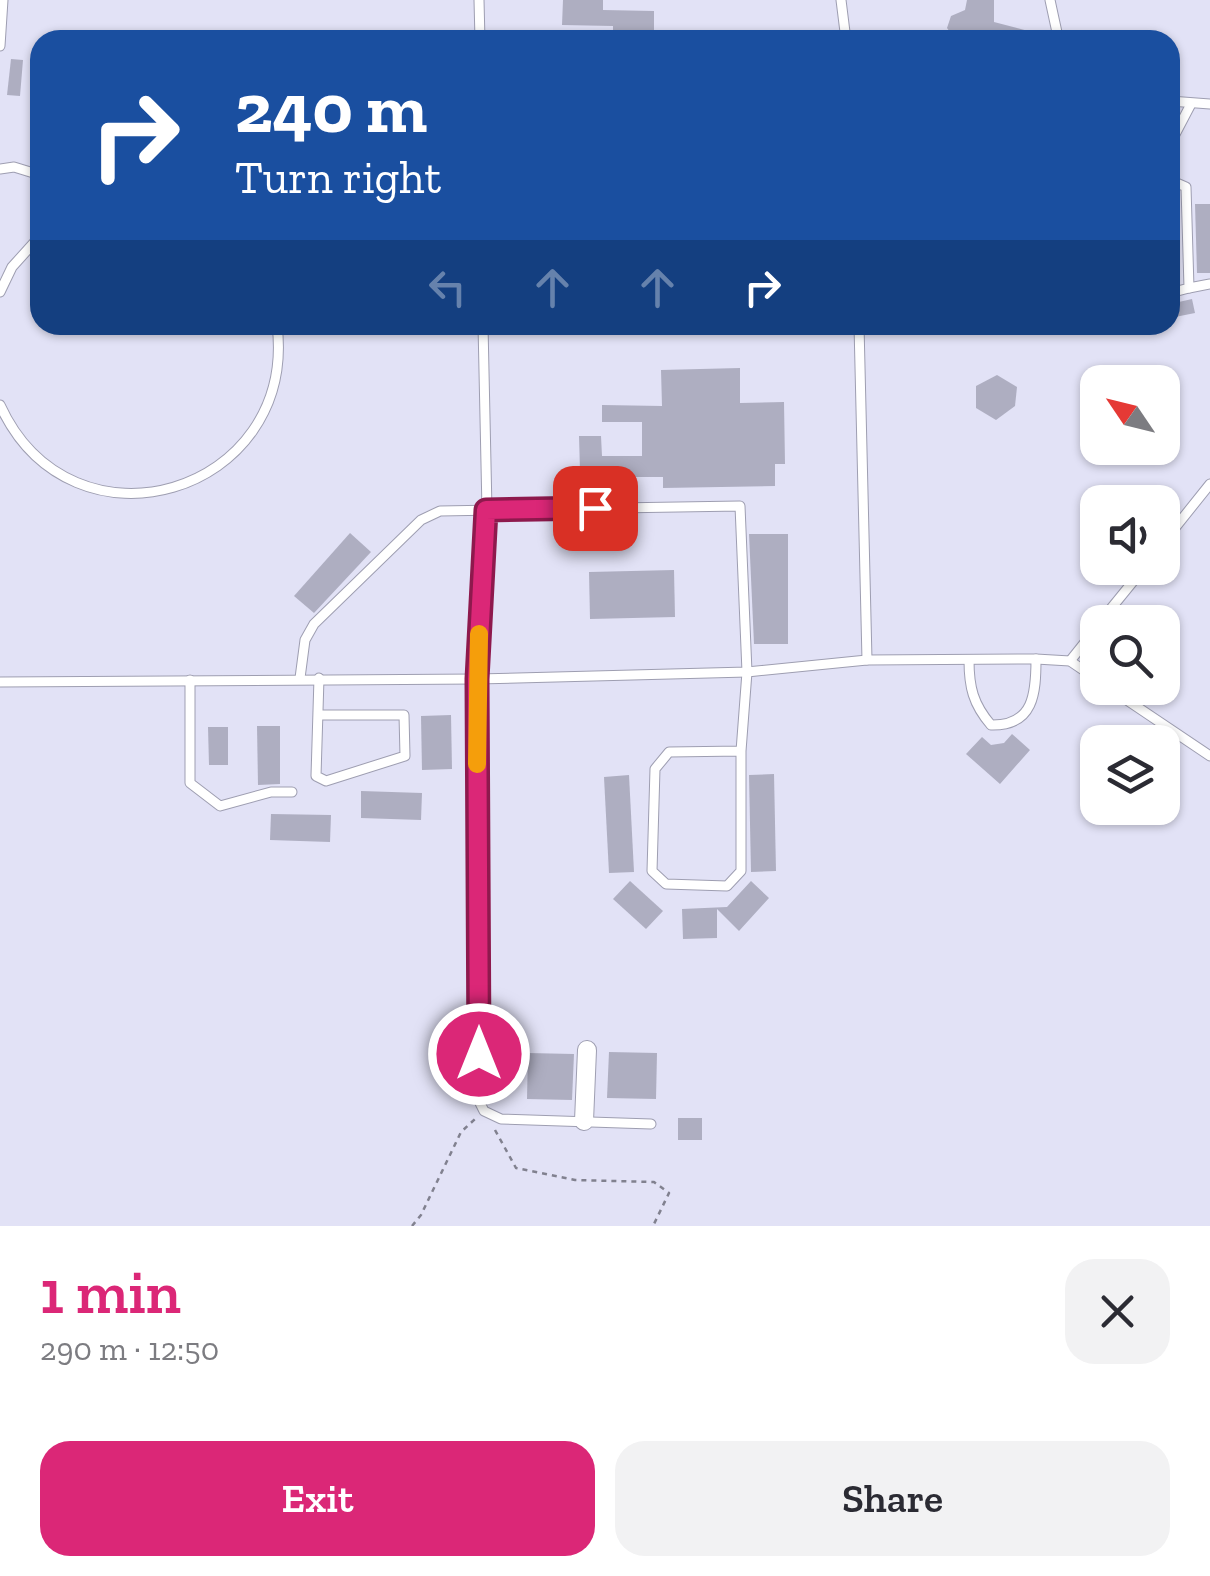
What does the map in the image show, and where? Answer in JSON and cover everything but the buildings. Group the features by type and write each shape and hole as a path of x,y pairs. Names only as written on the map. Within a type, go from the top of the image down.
{"street":[{"path":"584,1122 587,1050"}],"lane":[{"path":"0,46 3,0"},
{"path":"479,0 480,30"},
{"path":"841,0 845,30"},
{"path":"1050,0 1056,30"},
{"path":"1180,102 1210,104"},
{"path":"1180,124 1190,104"},
{"path":"0,169 14,167 30,172"},
{"path":"1180,184 1186,187 1189,288"},
{"path":"0,292 12,267 30,247"},
{"path":"0,260 12,267"},
{"path":"1180,290 1210,284"},
{"path":"0,405 6,430 52,470 77,484 105,492 163,492 216,469 256,427 277,373 277,335"},
{"path":"483,335 486,510 477,679 479,1091 484,1111 501,1120 652,1124"},
{"path":"860,335 867,660"},
{"path":"1180,522 1210,484"},
{"path":"300,678 305,640 314,624 421,520 440,511 740,506 747,672 740,871 727,886 666,884 652,871 655,769 669,752 742,751"},
{"path":"1114,605 1130,585"},
{"path":"1070,661 1080,648"},
{"path":"969,660 969,689 979,712 991,726 1008,726 1026,713 1036,690 1036,659"},
{"path":"0,682 477,679 747,672 867,660 1036,659 1070,661 1080,668"},
{"path":"318,715 404,716 406,756 326,781 316,776 319,678"},
{"path":"190,680 190,783 220,806 271,792 292,792"},
{"path":"1134,705 1210,756"}],"path":[{"path":"412,1226 461,1132 484,1111 516,1168 575,1180 654,1182 669,1193 652,1226"}],"slow traffic":[{"path":"477,764 479,634"}],"route":[{"path":"479,1054 477,679 486,510 595,508"}]}
